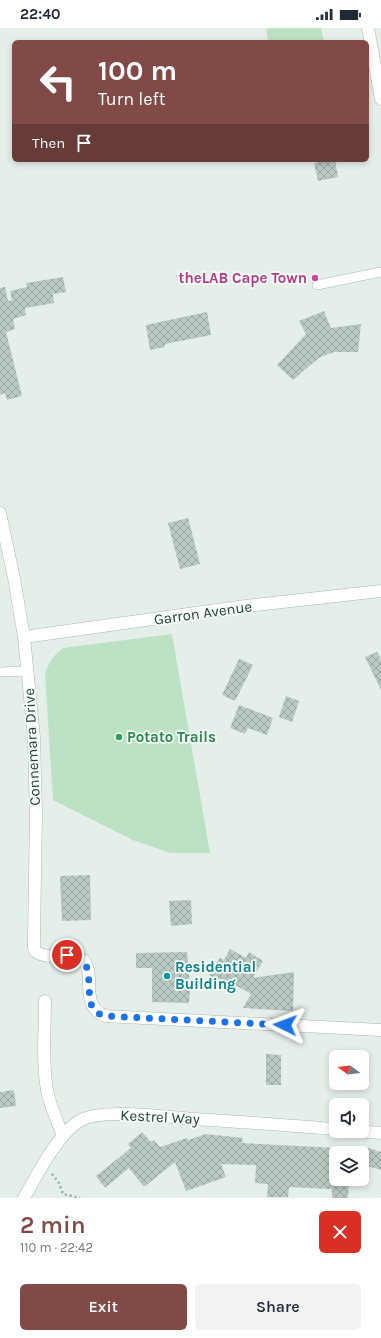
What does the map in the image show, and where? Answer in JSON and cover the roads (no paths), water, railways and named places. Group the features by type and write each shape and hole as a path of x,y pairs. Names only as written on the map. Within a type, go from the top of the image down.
{"street":[{"path":"368,28 381,99"},
{"name":"Connemara Drive","path":"0,513 14,578 24,637 34,738 36,814 34,948 37,953 42,955 76,956 85,962 91,1004 96,1012 105,1016 381,1030"},
{"name":"Garron Avenue","path":"24,637 246,606 381,591"},
{"path":"45,1001 45,1074 47,1090 53,1112 63,1136"},
{"name":"Kestrel Way","path":"24,1198 63,1136 74,1125 82,1120 108,1114 329,1129"},
{"path":"369,1132 381,1133"}],"lane":[{"path":"317,285 381,272"},
{"path":"0,672 28,671"}],"place":[{"name":"theLAB Cape Town","path":"315,278"},
{"name":"Potato Trails","path":"119,737"},
{"name":"Residential Building","path":"167,976"}]}
